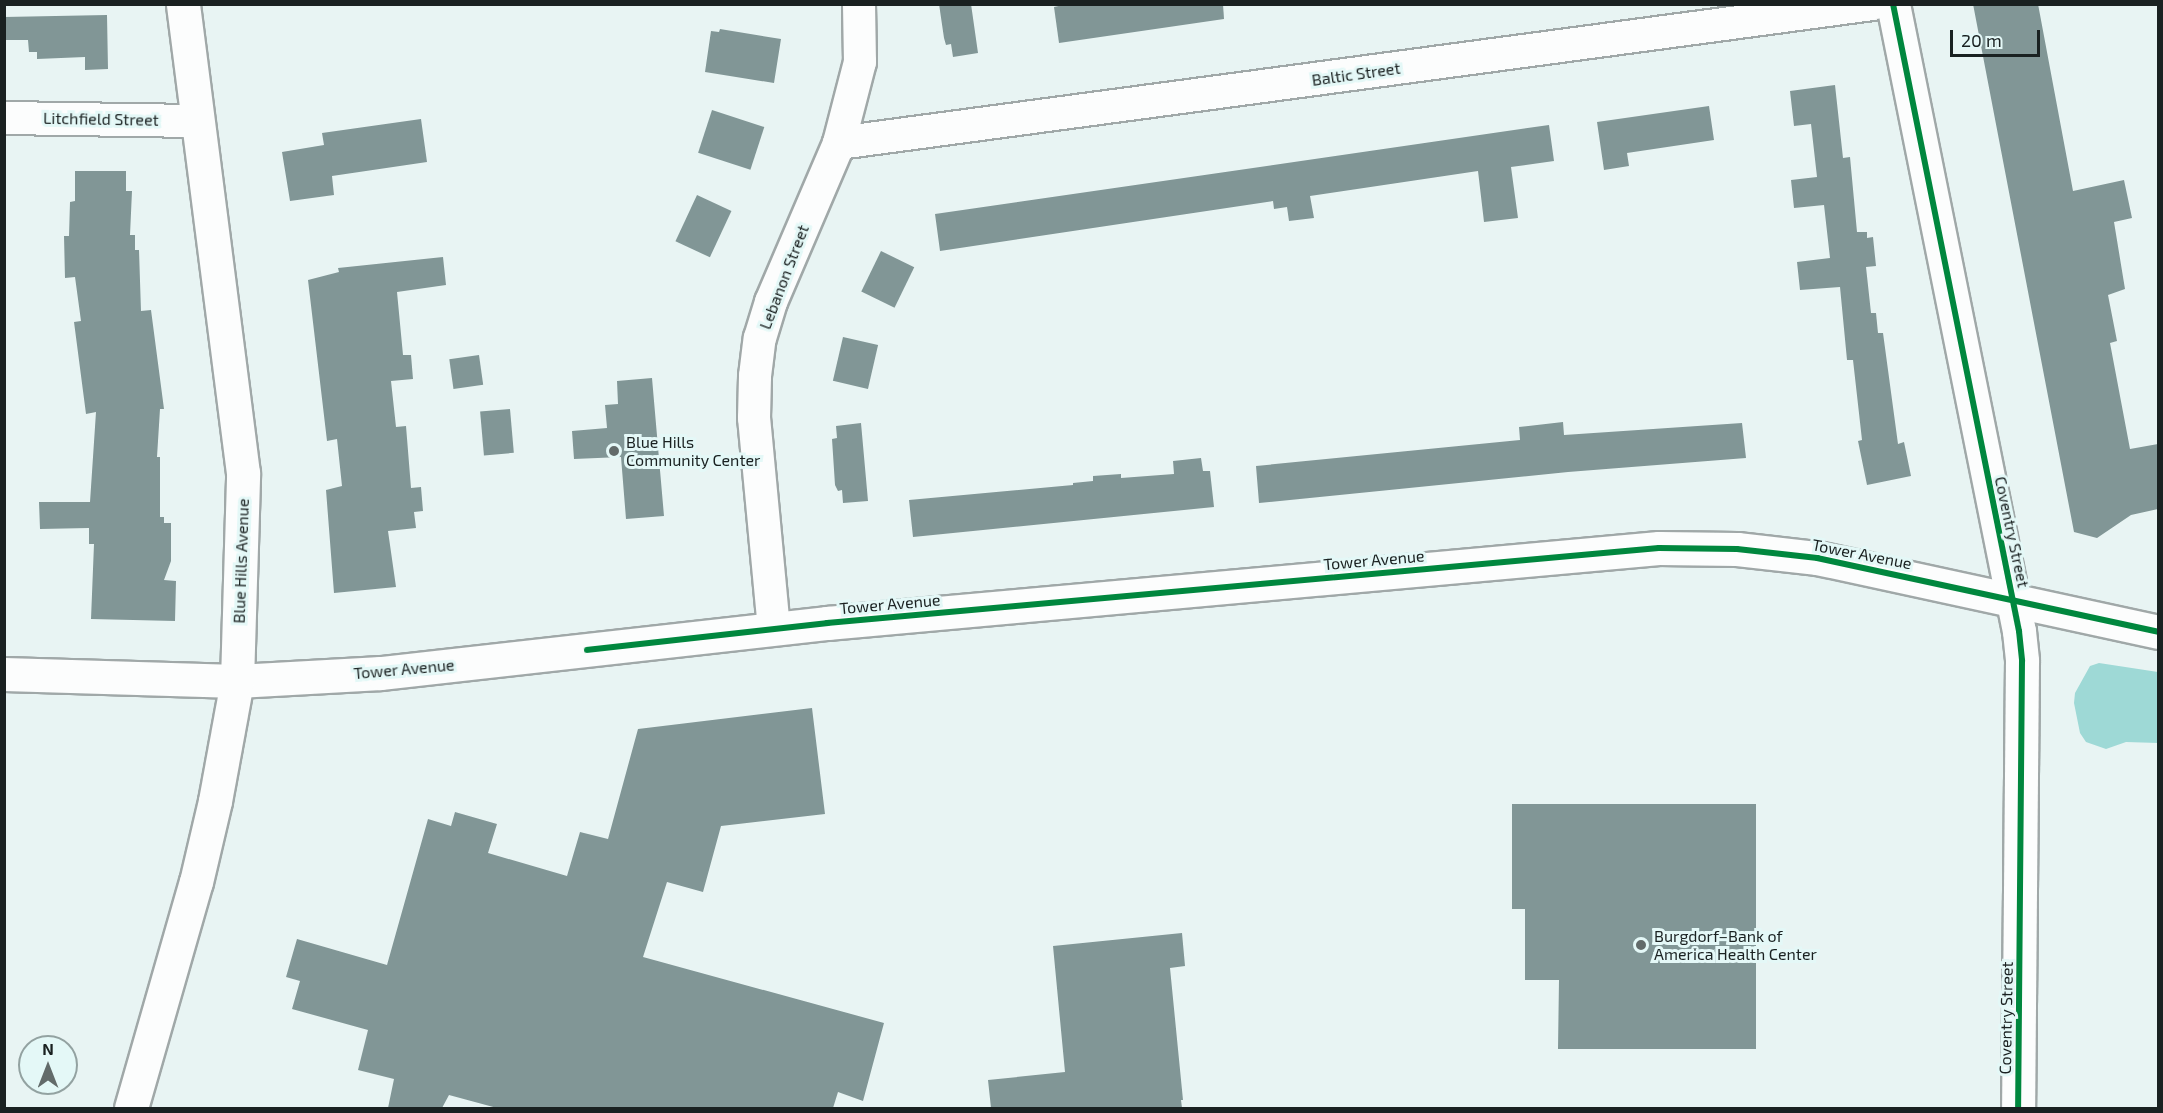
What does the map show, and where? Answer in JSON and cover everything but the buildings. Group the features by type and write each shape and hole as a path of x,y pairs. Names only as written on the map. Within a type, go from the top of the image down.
{"main road":[{"name":"Blue Hills Avenue","path":"131,1108 196,882 216,801 237,681 243,473 183,4"},
{"name":"Coventry Street","path":"1893,4 2012,598 2022,661 2018,1108"},
{"name":"Tower Avenue","path":"4,674 237,681 381,673 774,629 1659,548 1737,549 1817,558 2012,598 2158,632"}],"street":[{"name":"Lebanon Street","path":"774,629 754,418 754,376 760,338 771,302 839,143 860,62 859,4"},
{"name":"Baltic Street","path":"839,143 1873,4"},
{"name":"Litchfield Street","path":"4,118 198,121"}],"shaded area":[{"path":"2099,663 2158,672 2158,743 2126,742 2106,749 2086,742 2080,733 2074,703 2075,693 2090,666"}],"cycle path":[{"path":"1893,4 2019,631 2022,661 2018,1108"},
{"path":"587,650 827,623 1659,548 1737,549 1817,558 2158,632"}],"place":[{"name":"Blue Hills Community Center","path":"614,451"},
{"name":"Burgdorf–Bank of America Health Center","path":"1641,945"}]}
